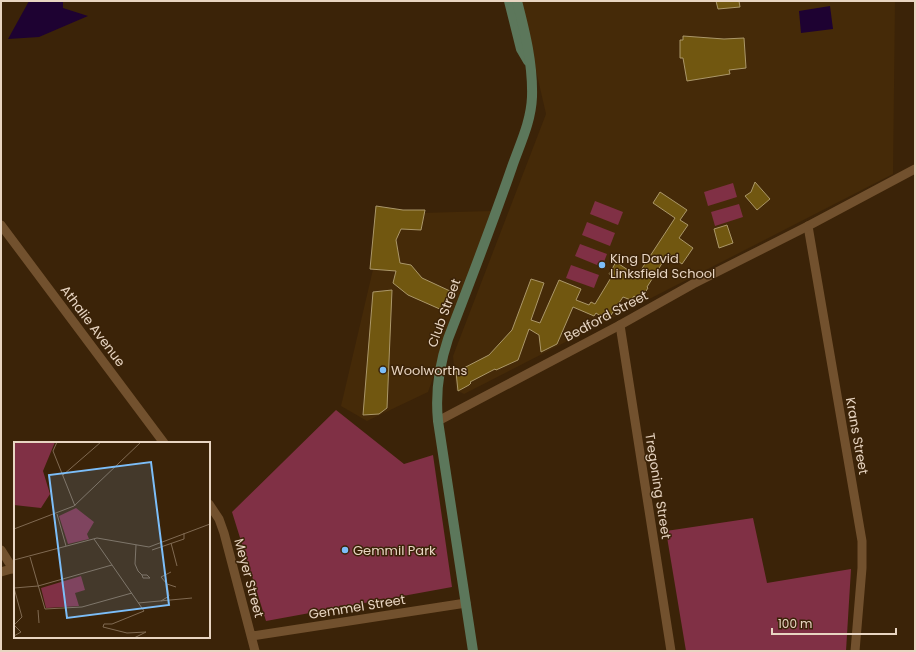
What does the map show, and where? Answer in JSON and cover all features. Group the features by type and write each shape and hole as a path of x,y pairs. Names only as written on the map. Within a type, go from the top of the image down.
{"main road":[{"name":"Club Street","path":"509,1 521,49 529,63"},
{"name":"Club Street","path":"473,651 438,421 436,392 443,354 528,124 532,97 528,47 517,1"}],"street":[{"name":"Bedford Street","path":"438,421 620,325 693,284 808,226 915,169"},
{"name":"Athalie Avenue","path":"1,225 163,442"},
{"name":"Krans Street","path":"808,226 862,541 862,568 854,651"},
{"name":"Tregoning Street","path":"620,325 671,651"},
{"name":"Meyer Street","path":"212,513 224,533 255,651"},
{"path":"1,550 14,569 1,572"},
{"name":"Gemmel Street","path":"252,636 466,603"}],"shaded area":[{"path":"29,1 63,1 63,8 88,16 39,37 8,39"},
{"name":"King David Linksfield School","path":"520,1 895,1 893,174 464,394 456,390 453,356 546,114"},
{"path":"830,6 833,29 801,33 799,11"},
{"path":"733,183 737,197 708,206 704,192"},
{"path":"595,201 623,212 618,225 590,214"},
{"path":"739,204 743,217 715,226 711,212"},
{"path":"491,211 428,392 367,421 341,406 386,214"},
{"path":"587,222 615,233 610,246 582,235"},
{"path":"580,244 607,254 602,267 575,256"},
{"path":"571,265 599,275 594,288 566,278"},
{"name":"Gemmil Park","path":"336,410 404,464 433,455 452,587 266,621 232,512"},
{"path":"753,518 767,583 851,569 846,651 686,651 666,531"}],"building":[{"path":"716,1 739,1 740,7 718,9"},
{"path":"683,36 724,39 744,38 746,68 729,70 730,74 687,81 683,58 680,58 680,40 683,40"},
{"path":"755,182 770,199 757,210 745,196 751,192"},
{"path":"660,192 687,210 680,220 688,225 679,238 693,248 682,264 668,254 642,297 639,300 634,296 631,300 623,297 611,315 608,314 605,319 596,313 594,316 573,307 557,344 541,352 539,335 529,329 518,360 496,370 495,369 470,382 471,383 469,385 458,391 456,372 489,355 512,330 531,279 544,283 531,320 540,323 559,280 581,289 576,300 589,305 591,302 595,304 612,276 609,274 616,262 637,276 675,218 653,203"},
{"path":"376,206 403,210 425,210 421,230 401,229 396,240 400,263 411,265 422,278 450,291 442,310 408,295 393,283 396,271 370,269"},
{"path":"727,225 733,243 719,248 714,229"},
{"path":"392,290 387,408 379,414 363,415 373,292"}],"place":[{"name":"King David Linksfield School","path":"602,265"},
{"name":"Woolworths","path":"383,370"},
{"name":"Gemmil Park","path":"345,550"}]}
